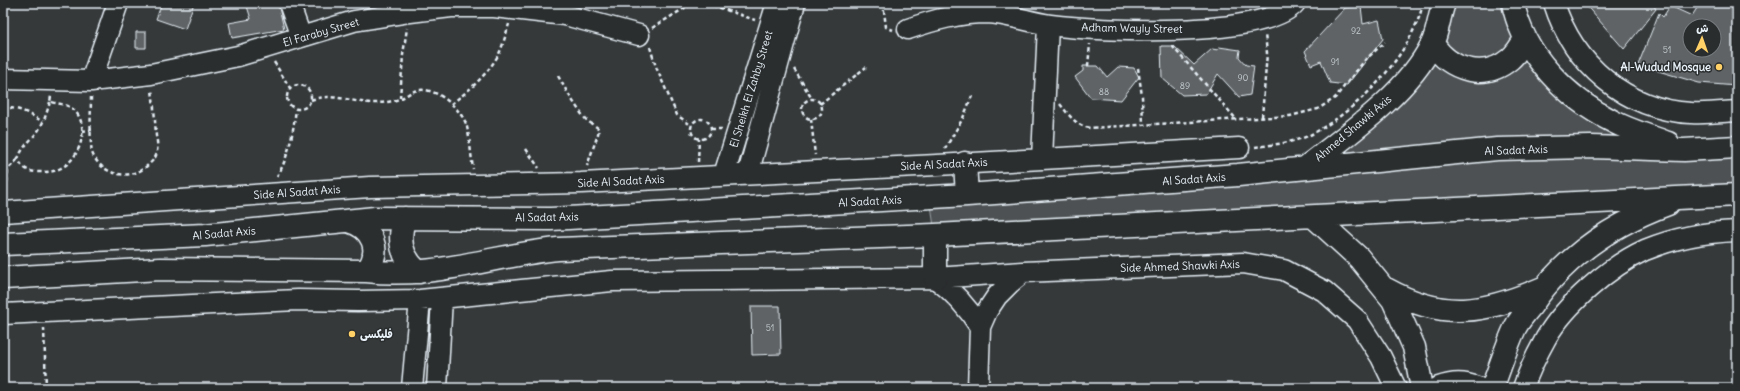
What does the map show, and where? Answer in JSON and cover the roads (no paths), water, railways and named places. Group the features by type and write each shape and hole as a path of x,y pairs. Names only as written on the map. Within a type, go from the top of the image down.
{"main road":[{"name":"Ahmed Shawki Axis","path":"1305,168 1382,106 1417,68 1432,44 1444,3"},
{"path":"1512,3 1518,26 1539,60 1551,75 1580,101 1614,122 1684,150"},
{"path":"1432,44 1442,56 1454,65 1468,70 1483,71 1493,69 1510,59 1518,51 1525,39"},
{"name":"Al Sadat Axis","path":"3,244 205,235 348,221 405,218 551,219 967,195 1238,175 1497,149 1591,147 1684,150 1737,147"},
{"path":"965,163 967,195"},
{"path":"3,278 160,269 367,271 390,274 460,267 527,252 558,249 935,235 1737,195"},
{"path":"1492,388 1516,328 1543,288 1576,256 1613,229 1641,215 1685,198"},
{"path":"1314,217 1359,258 1386,289 1393,300 1414,347 1422,388"},
{"path":"405,218 401,227 401,248 408,262 419,272"},
{"path":"348,221 363,228 373,241 374,257 367,271"},
{"path":"935,235 935,278"},
{"path":"1386,289 1400,297 1430,307 1462,310 1494,306 1510,302 1543,288"},
{"path":"1439,388 1451,384 1461,384 1477,388"}],"street":[{"path":"91,81 118,3"},
{"path":"289,3 301,37"},
{"name":"El Sheikh El Zahby Street","path":"724,176 777,3"},
{"name":"El Sheikh El Zahby Street","path":"748,174 781,49 795,3"},
{"name":"Adham Wayly Street","path":"908,29 934,20 989,8 1048,25 1092,29 1158,31 1211,28 1264,20 1282,14 1295,3"},
{"path":"1554,3 1565,31 1580,54 1597,74 1618,90 1641,101 1665,109 1691,113 1737,111"},
{"name":"El Faraby Street","path":"3,79 91,81 151,74 209,64 354,21 410,12 472,7 567,9 639,35"},
{"path":"1042,159 1048,25"},
{"name":"Side Al Sadat Axis","path":"4,212 370,187 581,182 724,176 1238,148"},
{"path":"1523,388 1530,369 1547,337 1570,307 1609,271 1645,250 1684,237 1737,231"},
{"name":"Side Ahmed Shawki Axis","path":"1024,272 1243,263 1284,270 1324,291 1357,320 1381,357 1396,388"},
{"path":"3,314 298,300 420,300 612,281 935,278 1024,272"},
{"path":"978,388 980,327 987,311 997,296 1024,272"},
{"path":"935,278 946,286 965,305 980,327"},
{"path":"437,388 442,298"},
{"path":"412,388 420,300"}],"place":[{"name":"Al-Wudud Mosque","path":"1719,67"},
{"name":"فليكسى","path":"352,334"}]}
